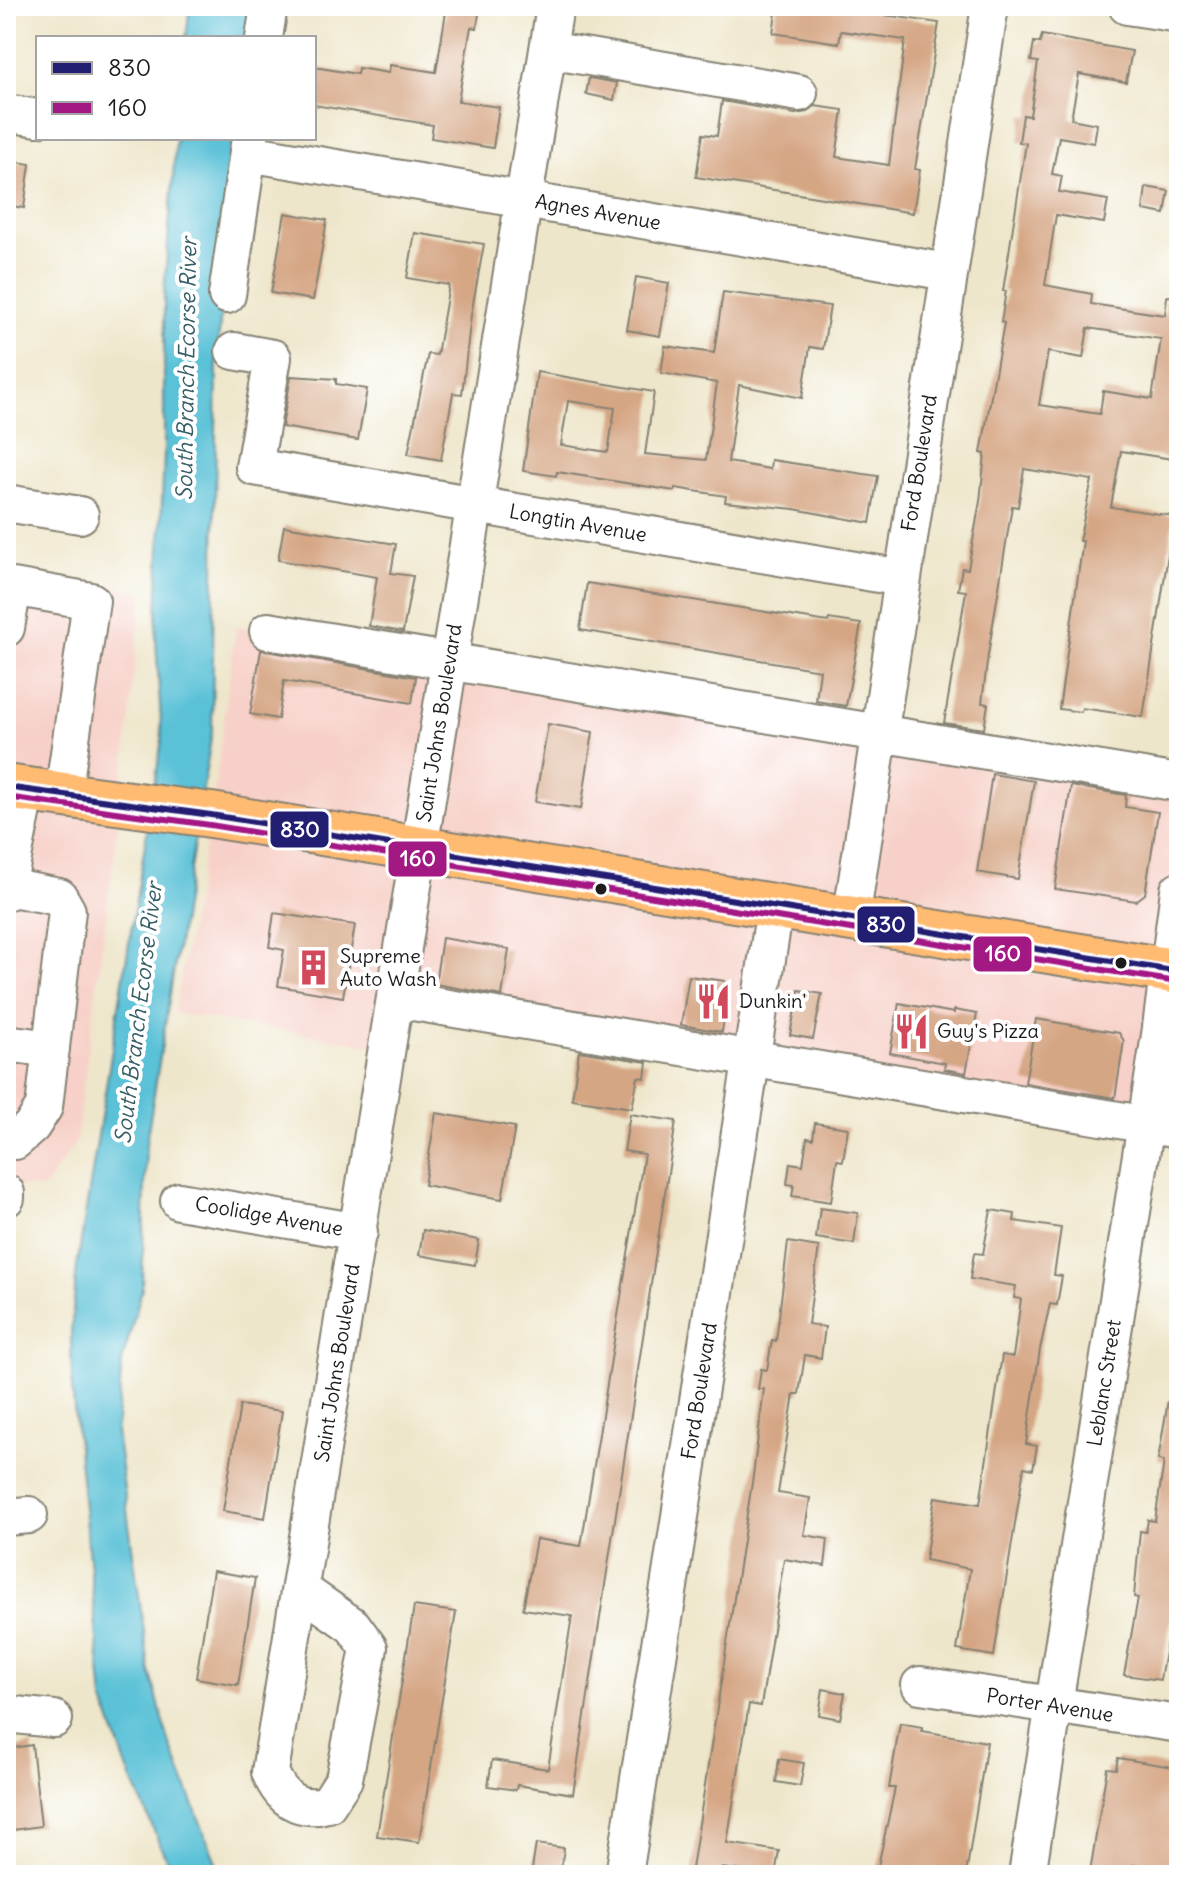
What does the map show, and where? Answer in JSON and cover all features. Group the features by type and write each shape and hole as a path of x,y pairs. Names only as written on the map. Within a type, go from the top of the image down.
{"main road":[{"path":"32,791 211,815 1173,971"}],"street":[{"path":"264,36 269,6"},
{"name":"Saint Johns Boulevard","path":"300,1589 353,1626 369,1648 344,1779 328,1804 314,1808 299,1806 286,1798 270,1772 555,6"},
{"name":"Ford Boulevard","path":"851,920 990,6"},
{"path":"1127,6 1179,14"},
{"path":"548,50 799,93"},
{"path":"6,113 36,118"},
{"path":"227,295 249,145"},
{"name":"Agnes Avenue","path":"249,145 524,200 948,272"},
{"name":"Longtin Avenue","path":"234,351 273,358 254,467 902,578"},
{"path":"6,503 80,515"},
{"path":"6,628 9,587 91,601 32,791 7,890 59,897 67,911 44,1107 32,1126 15,1141 6,1141"},
{"path":"268,631 1179,783"},
{"name":"Leblanc Street","path":"1027,1875 1054,1705 1162,1127 1179,890"},
{"name":"Ford Boulevard","path":"624,1875 775,908"},
{"path":"395,999 1162,1127"},
{"path":"6,1043 51,1049"},
{"name":"Coolidge Avenue","path":"179,1201 359,1232"},
{"name":"Porter Avenue","path":"920,1685 1179,1724"},
{"path":"6,1714 54,1719"}],"shaded area":[{"path":"6,569 142,592 121,804 76,1142 43,1189 6,1184"},
{"path":"236,626 1179,783 1179,1130 396,1000 385,1047 174,1013 211,815"}],"water":[{"path":"190,6 254,6 250,36 186,36"},
{"name":"South Branch Ecorse River","path":"176,140 236,140 217,358 212,732 146,1144 142,1289 122,1362 116,1432 149,1667 169,1742 221,1875 173,1875 127,1768 103,1699 72,1388 71,1334 77,1266 162,739 156,640 164,454 164,294"}],"building":[{"path":"447,6 480,6 477,28 471,27 458,101 499,107 493,148 431,138 433,125 316,105 316,67 357,74 358,68 389,73 390,65 436,72"},
{"path":"777,6 885,6 884,15 939,23 915,169 920,170 913,213 696,177 703,134 717,136 722,101 795,114 807,112 815,106 843,110 836,157 889,165 905,40 841,31 839,43 773,33"},
{"path":"1042,35 1132,51 1126,82 1079,74 1071,119 1097,124 1094,143 1059,137 1052,174 1062,176 1059,192 1108,200 1104,223 1056,215 1045,285 1092,294 1091,304 1165,315 1167,296 1179,297 1179,460 1121,451 1111,507 1174,516 1143,717 1082,708 1081,712 1059,709 1083,541 1079,541 1092,480 1024,469 1018,507 1012,506 988,655 982,703 988,704 984,729 944,723 966,591 958,590 962,568 968,569 980,501 985,454 981,453 1004,323 1001,322 1006,291 1003,291 1026,143 1019,142 1023,115 1030,116 1038,62 1031,61 1034,42 1040,43","holes":["1088,328 1161,339 1152,399 1103,391 1100,414 1039,405 1048,352 1083,358"]},
{"path":"589,78 617,83 614,100 586,94"},
{"path":"6,160 30,164 24,208 6,205"},
{"path":"1146,187 1169,191 1165,214 1143,210"},
{"path":"285,213 327,220 313,300 271,293"},
{"path":"415,233 484,244 471,315 462,394 453,393 441,460 408,454 428,354 437,355 449,285 407,278"},
{"path":"636,277 669,283 660,336 627,330"},
{"path":"723,292 830,306 823,349 810,347 802,398 739,385 728,462 770,469 771,460 878,476 870,523 794,509 725,502 726,496 675,488 675,491 557,472 556,476 523,471 537,372 654,392 645,454 706,460 717,383 661,373 665,346 714,353","holes":["568,401 615,408 608,452 561,445"]},
{"path":"291,376 336,379 336,384 367,389 358,440 282,427"},
{"path":"284,526 396,544 391,573 413,576 403,632 369,626 377,577 278,560"},
{"path":"587,583 828,622 829,619 861,624 846,706 816,701 820,670 580,630"},
{"path":"261,650 416,677 412,703 284,681 278,719 250,714"},
{"path":"548,724 593,732 581,809 535,802"},
{"path":"992,774 1034,781 1018,879 977,872"},
{"path":"1071,786 1126,795 1125,807 1158,812 1145,894 1136,901 1055,889"},
{"name":"Supreme Auto Wash","path":"274,913 355,925 343,997 278,986 284,950 269,947"},
{"path":"442,938 509,949 502,996 435,984"},
{"path":"689,976 725,981 729,988 722,1032 681,1025"},
{"path":"799,990 822,994 813,1039 790,1035"},
{"path":"899,1003 977,1014 966,1073 944,1069 945,1063 890,1053"},
{"path":"1036,1019 1119,1033 1124,1041 1115,1098 1025,1083"},
{"path":"579,1051 647,1062 645,1078 638,1077 632,1108 572,1099"},
{"path":"436,1113 515,1127 502,1199 424,1185"},
{"path":"630,1114 676,1121 573,1794 517,1785 516,1790 488,1786 492,1760 548,1769 572,1616 523,1609 536,1539 581,1546 644,1154 624,1151"},
{"path":"815,1123 848,1128 843,1161 837,1160 831,1202 792,1196 794,1185 787,1184 790,1163 803,1165 807,1138 813,1139"},
{"path":"820,1208 858,1213 854,1244 816,1238"},
{"path":"991,1210 1015,1214 1014,1221 1061,1228 1054,1275 1062,1276 1057,1305 1050,1304 1040,1349 1026,1444 1037,1446 1033,1469 1024,1467 994,1656 957,1650 970,1569 925,1560 935,1497 980,1504 1002,1355 1013,1357 1021,1299 1014,1298 1016,1286 970,1279 974,1253 983,1254"},
{"path":"423,1230 479,1240 475,1265 419,1255"},
{"path":"788,1242 819,1247 808,1324 825,1327 821,1358 805,1355 799,1394 794,1394 778,1493 810,1498 804,1535 828,1539 825,1566 784,1559 761,1706 749,1704 727,1843 779,1851 775,1875 723,1868 722,1875 691,1875 753,1476 764,1389 758,1389 761,1369 767,1370 772,1340 776,1341"},
{"path":"1168,1401 1179,1401 1179,1604 1174,1603 1160,1680 1124,1675 1138,1598 1134,1597 1140,1531 1146,1532 1148,1520 1155,1521 1164,1461 1158,1460"},
{"path":"240,1405 282,1411 265,1518 223,1511"},
{"path":"213,1571 255,1578 238,1685 196,1678"},
{"path":"414,1606 456,1612 419,1842 377,1836"},
{"path":"823,1689 845,1693 840,1719 819,1715"},
{"path":"900,1723 922,1727 922,1731 987,1742 966,1875 876,1875 895,1788 889,1788"},
{"path":"32,1745 41,1826 6,1831 6,1749"},
{"path":"1118,1758 1179,1768 1179,1873 1133,1865 1131,1875 1090,1872 1107,1768 1116,1769"},
{"path":"779,1759 804,1763 800,1786 776,1782"},
{"path":"536,1844 564,1848 560,1875 531,1875"}],"transit line":[{"name":"830","path":"6,787 211,815 1179,972"},
{"name":"160","path":"6,797 210,825 1177,982"}],"place":[{"name":"Supreme Auto Wash","path":"314,968"},
{"name":"Dunkin'","path":"713,1001"},
{"name":"Guy's Pizza","path":"911,1031"}]}
